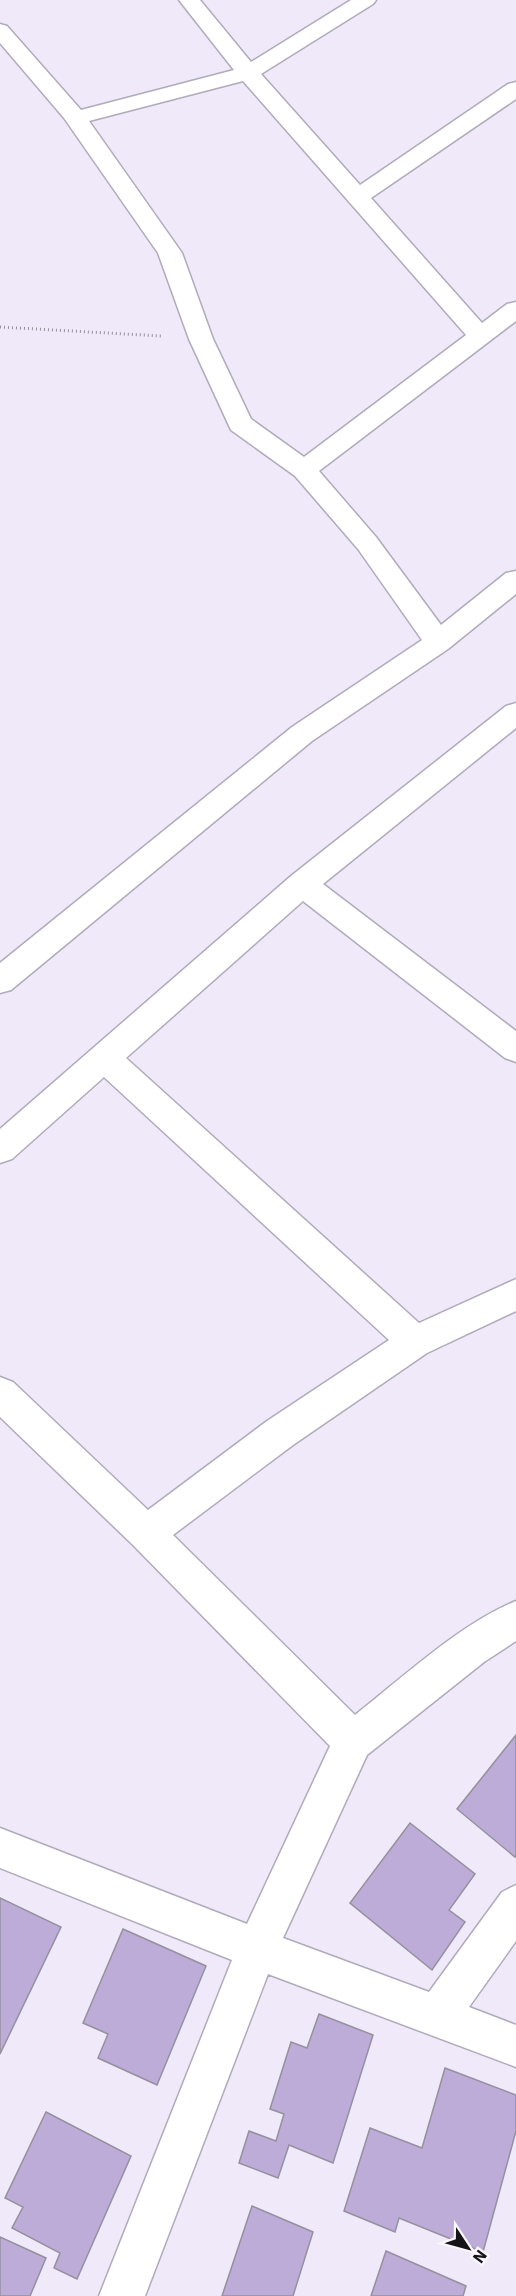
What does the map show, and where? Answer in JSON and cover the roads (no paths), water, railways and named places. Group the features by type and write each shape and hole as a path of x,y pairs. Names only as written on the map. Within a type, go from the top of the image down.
{"street":[{"path":"189,0 248,73 480,335"},
{"path":"76,118 248,73 366,0"},
{"path":"0,30 76,118 170,253 201,339 240,424 304,470 367,543 438,642"},
{"path":"358,197 516,89"},
{"path":"304,470 516,309"},
{"path":"0,981 302,734 438,642 516,580"},
{"path":"0,1149 302,884 510,728"},
{"path":"302,884 516,1049"},
{"path":"103,1057 415,1342"},
{"path":"146,1533 280,1432 415,1342 516,1294"},
{"path":"0,1393 146,1533 353,1741"},
{"path":"122,2296 257,1949 353,1741 470,1649 516,1619"},
{"path":"0,1848 257,1949 516,2046"},
{"path":"438,2016 516,1906"}]}
